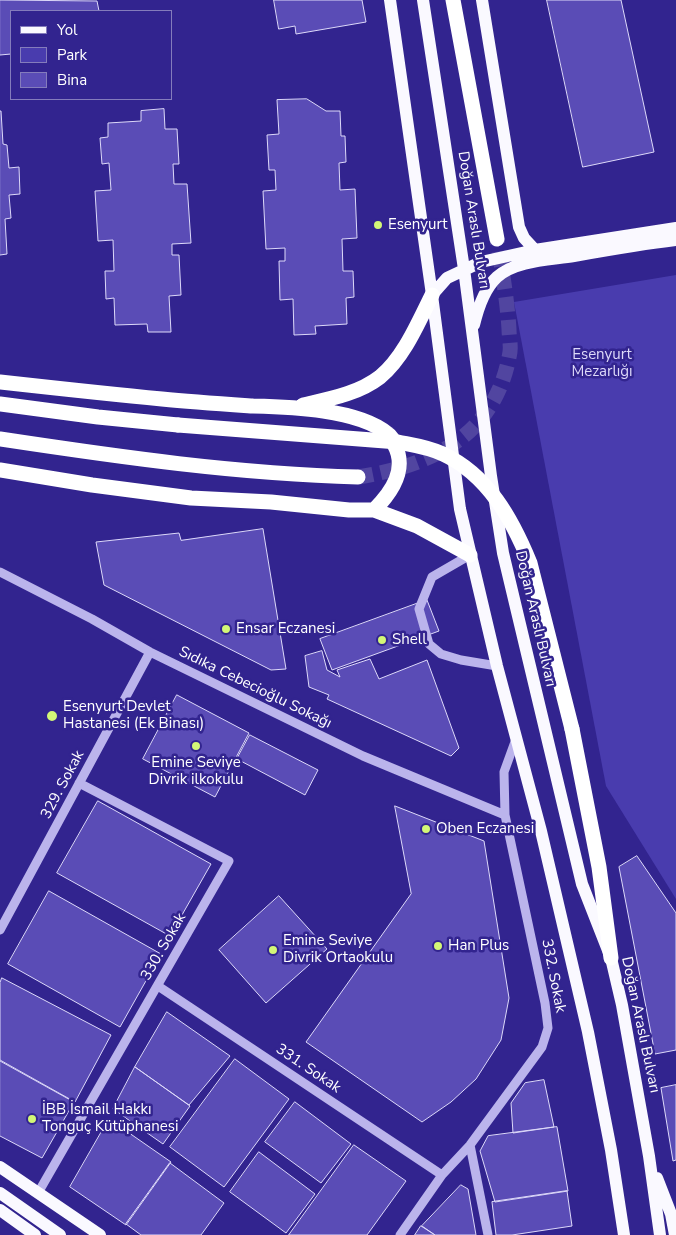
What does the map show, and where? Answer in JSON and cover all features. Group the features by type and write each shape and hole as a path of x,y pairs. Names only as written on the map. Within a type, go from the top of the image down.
{"highway":[{"path":"453,0 497,239"},
{"path":"294,407 335,398 379,377 397,358 413,333 432,295"},
{"path":"0,382 163,399 294,407 345,415 372,425 390,435 400,453 399,468 394,484 374,510"},
{"path":"0,404 178,425 398,442 421,446 443,454 477,477 506,512 520,537 530,563 572,729 599,867 611,958"},
{"path":"0,439 199,466 306,475 358,477"},
{"path":"0,470 92,486 191,498 272,502 349,510 374,510 417,526 470,555"}],"main road":[{"path":"390,0 460,509 497,666 541,832 588,1032 611,1150 624,1235"},
{"name":"Doğan Araslı Bulvarı","path":"423,0 464,268 503,553 582,884 611,958 622,1005 649,1156 660,1235"},
{"path":"482,0 519,227 524,238 535,250"},
{"path":"432,295 446,278 464,268 481,262 535,250 676,228"},
{"path":"473,332 477,312 484,294 497,277 514,268 634,245 676,240"},
{"path":"649,1156 671,1214 675,1235"},
{"path":"0,1167 100,1235"},
{"path":"0,1193 60,1235"},
{"path":"0,1210 35,1235"}],"street":[{"path":"470,555 432,577 419,609 429,644 441,654 461,660 497,666"},
{"name":"Sıdıka Cebecioğlu Sokağı","path":"0,572 92,619 150,652 363,756 505,815"},
{"name":"329. Sokak","path":"0,930 150,652"},
{"name":"332. Sokak","path":"400,1235 442,1175 470,1145 542,1047 548,1028 545,1003 505,815 504,772 516,738"},
{"name":"330. Sokak","path":"38,1193 229,861 79,783"},
{"name":"331. Sokak","path":"158,986 442,1175"},
{"path":"470,1145 488,1235"}],"green space":[{"name":"Esenyurt Mezarlığı","path":"676,275 676,899 606,786 514,302"}],"building":[{"path":"0,0 97,1 99,10 10,10 10,54 0,55"},
{"path":"274,0 362,0 366,22 296,34 295,26 279,29"},
{"path":"547,0 621,0 654,152 583,167"},
{"path":"307,99 326,111 340,111 341,136 345,136 346,162 339,163 340,190 355,189 357,238 342,239 343,271 353,271 354,297 346,298 347,324 315,326 316,334 294,335 293,299 280,300 279,261 285,261 285,248 266,249 263,191 276,190 275,170 269,170 267,135 279,134 277,100"},
{"path":"164,109 165,129 177,129 179,164 173,164 174,184 187,184 191,243 172,244 172,255 179,255 181,295 169,296 171,332 148,332 147,324 115,325 114,298 106,299 105,271 114,271 113,240 98,241 95,191 111,190 109,163 102,164 100,138 108,137 108,123 141,121 141,111"},
{"path":"0,111 3,144 7,145 9,168 19,167 20,194 9,195 11,218 5,219 7,254 0,255"},
{"path":"263,529 286,669 271,670 104,585 96,542 179,533 181,540"},
{"path":"427,600 439,631 332,670 320,639"},
{"path":"322,651 327,670 340,677 337,670 370,659 379,679 427,660 459,748 451,756 327,699 329,695 309,687 305,656"},
{"name":"Emine Seviye Divrik ilkokulu","path":"177,695 249,733 215,797 143,759"},
{"path":"250,735 318,770 305,795 237,759"},
{"path":"98,801 211,864 170,936 57,873"},
{"name":"Han Plus","path":"395,806 484,841 509,998 501,1040 476,1079 451,1102 422,1122 306,1042 411,894"},
{"path":"637,856 676,913 676,1050 655,1054 619,867"},
{"path":"49,891 161,954 120,1027 8,964"},
{"name":"Emine Seviye Divrik Ortaokulu","path":"279,896 327,949 266,1003 219,950"},
{"path":"2,978 111,1035 75,1102 0,1060 0,983"},
{"path":"167,1012 230,1056 189,1105 135,1067"},
{"path":"235,1059 289,1099 224,1187 170,1147"},
{"name":"İBB İsmail Hakkı Tonguç Kütüphanesi","path":"0,1061 74,1102 42,1158 0,1136"},
{"path":"135,1067 190,1106 163,1144 113,1109"},
{"path":"544,1080 554,1127 513,1133 511,1103 525,1083"},
{"path":"676,1085 676,1160 673,1161 661,1088"},
{"path":"295,1102 351,1144 321,1183 265,1142"},
{"path":"109,1119 171,1162 126,1225 70,1187"},
{"path":"557,1127 568,1191 495,1202 480,1151 488,1136"},
{"path":"354,1145 406,1181 367,1235 289,1235"},
{"path":"259,1152 315,1194 286,1233 230,1192"},
{"path":"170,1163 224,1203 201,1235 141,1235 126,1224"},
{"path":"461,1185 468,1189 476,1235 435,1235 422,1226"},
{"path":"567,1191 572,1226 512,1235 496,1235 492,1202"},
{"path":"421,1226 435,1235 415,1235"}],"tunnel":[{"path":"358,477 386,472 436,454 457,441 476,425 491,405 503,381 510,352 506,295 497,239"}],"place":[{"name":"Esenyurt","path":"378,225"},
{"name":"Ensar Eczanesi","path":"226,629"},
{"name":"Shell","path":"382,640"},
{"name":"Esenyurt Devlet Hastanesi (Ek Binası)","path":"52,716"},
{"name":"Emine Seviye Divrik ilkokulu","path":"196,746"},
{"name":"Oben Eczanesi","path":"426,829"},
{"name":"Han Plus","path":"438,946"},
{"name":"Emine Seviye Divrik Ortaokulu","path":"273,950"},
{"name":"İBB İsmail Hakkı Tonguç Kütüphanesi","path":"32,1119"}]}
